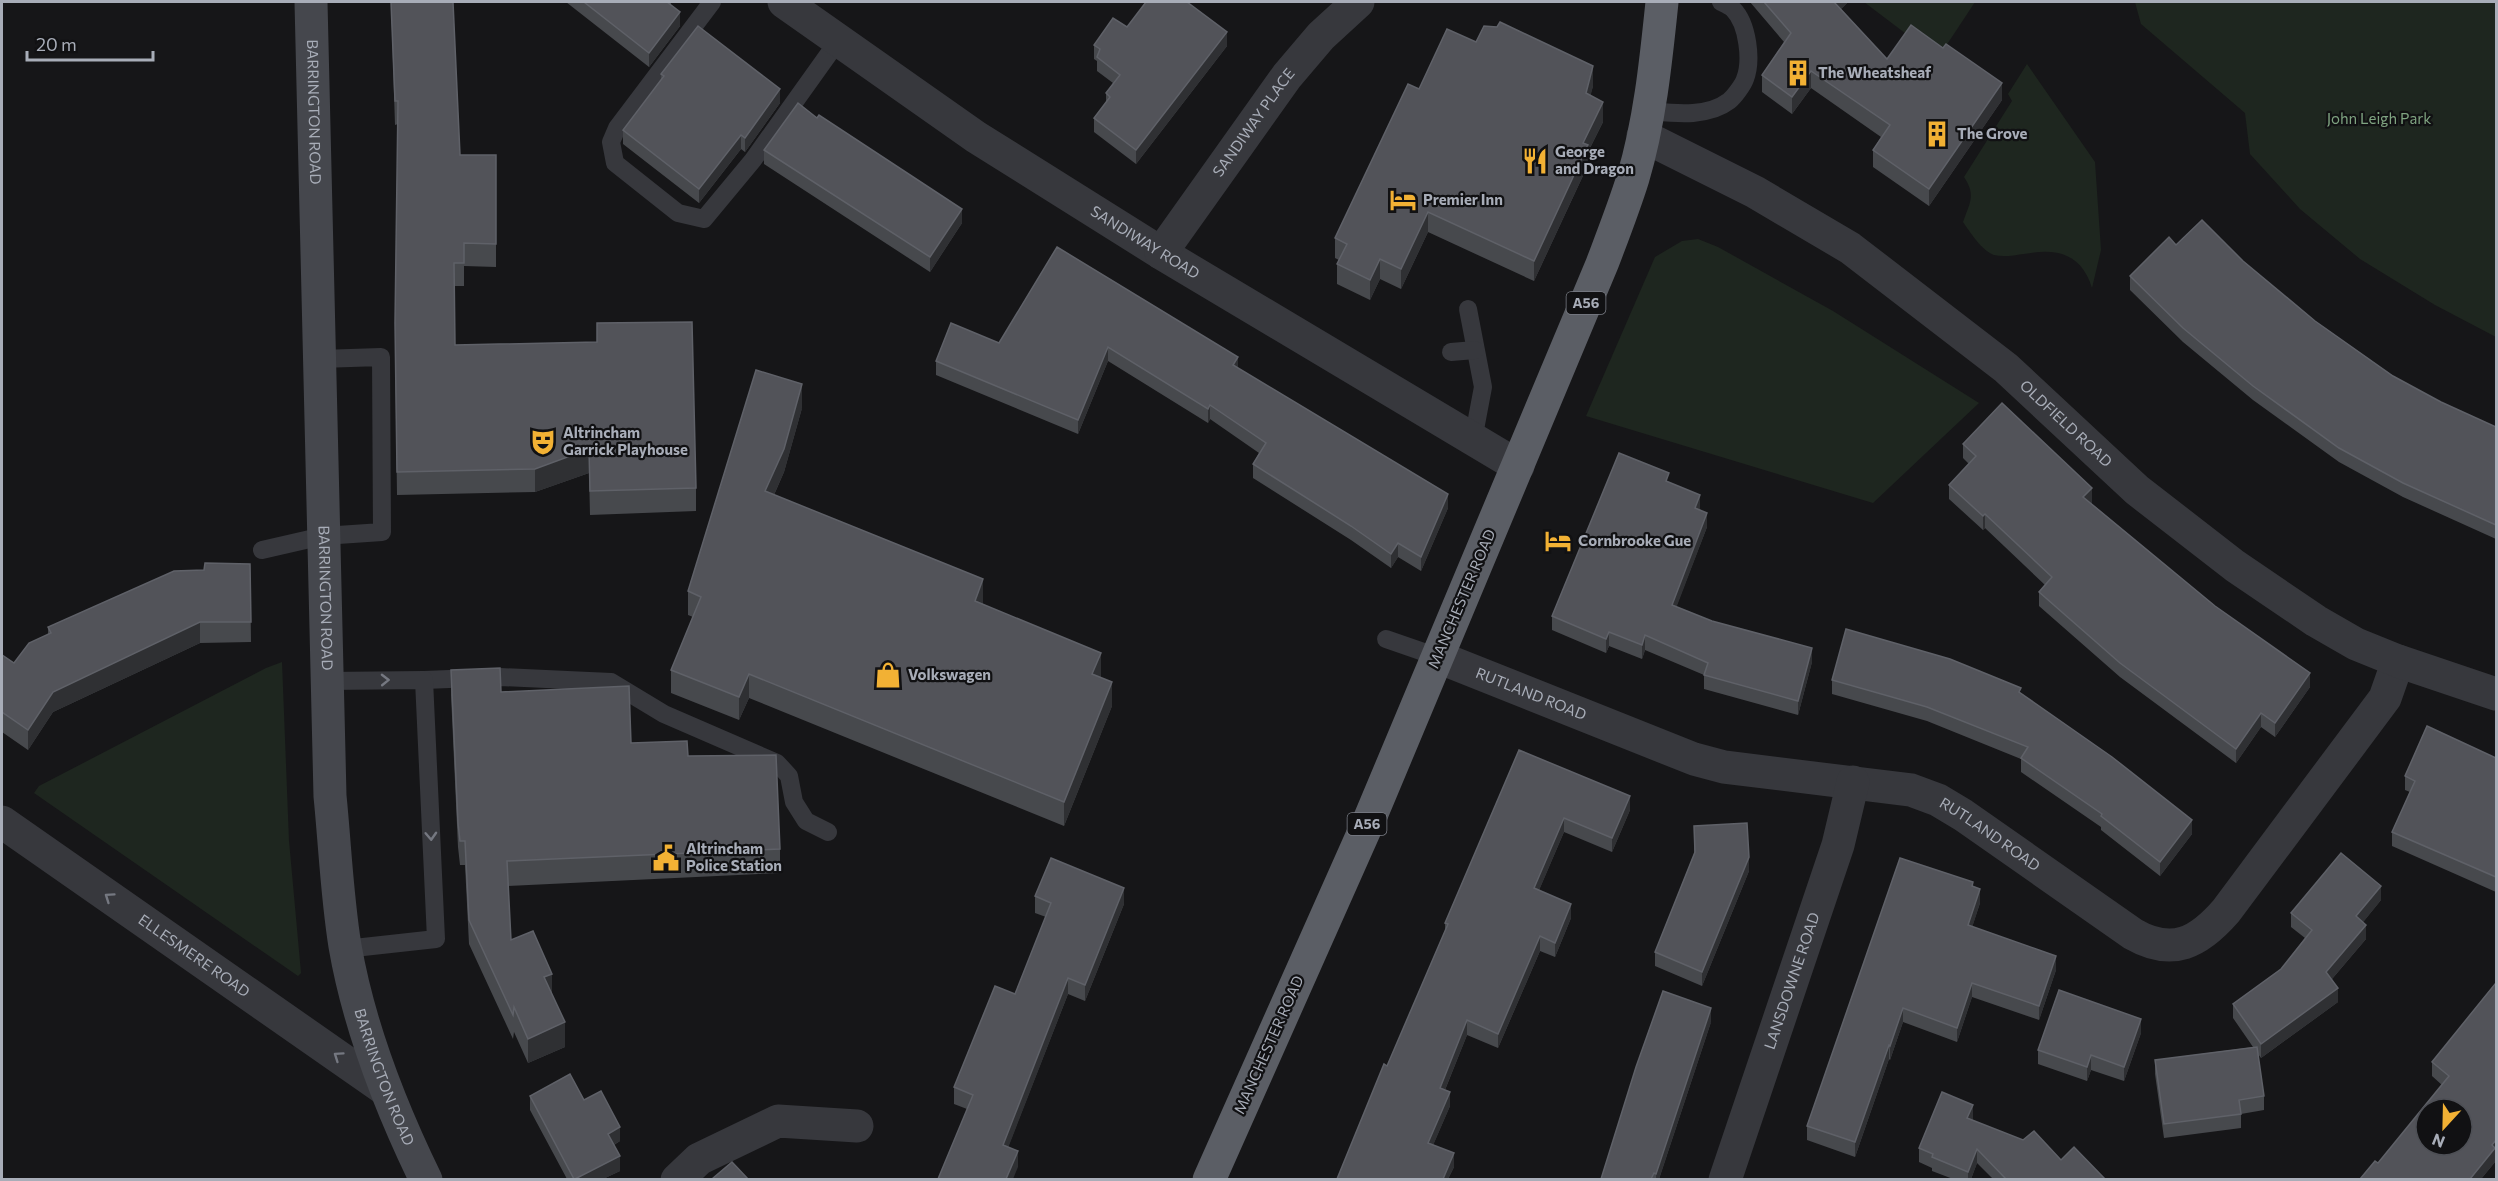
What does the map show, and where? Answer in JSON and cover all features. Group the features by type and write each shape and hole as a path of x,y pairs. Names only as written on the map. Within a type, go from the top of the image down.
{"highway":[{"name":"MANCHESTER ROAD","path":"1209,1179 1365,828 1602,264 1634,176 1645,123 1662,2"}],"main road":[{"name":"BARRINGTON ROAD","path":"311,2 330,796 339,908 354,988 386,1090 426,1179"}],"street":[{"name":"SANDIWAY ROAD","path":"783,2 975,137 1161,253 1518,466"},
{"name":"SANDIWAY PLACE","path":"1161,253 1287,76 1321,36 1358,2"},
{"name":"OLDFIELD ROAD","path":"1645,123 1850,248 2006,368 2137,490 2235,566 2316,621 2356,644 2398,661 2496,694"},
{"name":"RUTLAND ROAD","path":"1438,657 1694,759 1724,767 1911,790 1938,800 2007,845 2133,934 2154,943 2177,944 2192,940 2208,931 2226,911 2385,699 2398,661"},
{"name":"LANSDOWNE ROAD","path":"1726,1179 1838,845 1853,782"},
{"name":"ELLESMERE ROAD","path":"2,822 386,1090"},
{"path":"677,1179 699,1159 778,1121 857,1126"}],"lane":[{"path":"712,2 617,128 611,142 615,163 678,213 704,219 753,160 838,41"},
{"path":"1645,123 1710,109 1728,101 1745,81 1749,60 1743,25 1734,9 1721,2"},
{"path":"1468,309 1483,387 1473,440"},
{"path":"1451,352 1475,350"},
{"path":"262,550 323,536 382,532 381,357 320,359"},
{"path":"1386,639 1438,657"},
{"path":"327,681 500,677 611,682 664,714 777,763 789,776 794,802 806,821 828,832"},
{"path":"345,949 436,939 424,680"}],"green space":[{"path":"1864,2 1975,2 1938,58"},
{"name":"John Leigh Park","path":"2135,2 2496,2 2496,337 2435,305 2360,259 2300,209 2250,154 2245,113 2141,24"},
{"path":"2027,64 2095,162 2101,250 2092,288 2083,269 2070,257 2052,252 1994,255 1981,245 1963,222 1971,194 1964,177 2012,101 2008,94"},
{"path":"1698,239 1718,247 1833,311 1979,403 1873,503 1586,416 1655,257 1682,241"},
{"path":"282,662 289,841 301,973 298,976 34,793 39,786 266,668"}],"building":[{"path":"391,2 453,2 460,155 496,155 496,244 464,243 464,263 454,263 455,345 597,342 597,323 692,322 696,488 590,491 589,449 535,469 397,472 395,323 398,101 395,101"},
{"path":"584,2 667,2 680,12 649,53"},
{"path":"1146,2 1187,2 1227,32 1136,150 1094,118 1110,97 1106,93 1120,75 1097,57 1100,49 1094,45 1113,18 1127,27"},
{"path":"1764,2 1834,2 1887,59 1911,25 1943,48 1946,44 2002,83 1929,189 1873,150 1890,125 1811,71 1792,97 1762,75 1791,33"},
{"path":"1500,22 1593,66 1586,93 1603,102 1583,143 1588,145 1534,261 1428,212 1401,269 1380,259 1370,280 1337,264 1347,244 1335,238 1408,84 1419,89 1447,29 1476,42 1484,26 1497,27"},
{"path":"698,26 780,89 745,138 741,135 699,189 623,130 664,76 661,74"},
{"path":"798,103 817,118 819,115 962,209 930,257 764,150"},
{"path":"2202,220 2243,261 2315,321 2393,376 2441,402 2496,427 2496,525 2403,483 2339,448 2253,386 2183,328 2130,276 2169,237 2176,245"},
{"path":"1057,247 1238,357 1233,365 1448,494 1421,557 1398,543 1391,554 1253,464 1266,443 1210,405 1208,409 1108,347 1078,420 936,361 951,323 999,343"},
{"name":"Volkswagen","path":"756,370 802,384 784,449 765,491 983,579 975,601 1101,653 1092,674 1112,682 1064,802 749,674 739,697 671,670 701,597 688,591"},
{"path":"2002,403 2092,488 2083,497 2215,606 2310,673 2275,723 2261,713 2236,749 2120,663 2039,592 2052,577 1985,514 1983,516 1949,485 1976,456 1963,444"},
{"path":"1619,453 1669,473 1666,481 1700,495 1695,508 1707,513 1672,605 1712,621 1812,648 1798,701 1704,675 1708,663 1645,635 1642,645 1609,632 1606,639 1552,616"},
{"path":"205,563 250,564 251,622 200,622 53,692 28,730 2,712 2,655 14,663 29,643 51,633 48,627 174,571 204,570"},
{"path":"1846,629 1950,659 2021,688 2019,692 2112,757 2192,820 2160,862 2101,816 2102,814 2021,758 2028,747 1927,707 1832,680"},
{"name":"Altrincham Police Station","path":"500,668 501,692 629,686 631,743 687,741 688,756 776,755 780,849 507,861 511,940 533,931 552,974 544,977 565,1022 528,1039 514,1007 513,1015 469,920 465,841 460,841 458,823 451,670"},
{"path":"2427,726 2496,758 2496,877 2392,832 2415,781 2405,776"},
{"path":"1519,750 1630,796 1612,838 1564,818 1534,888 1571,904 1555,943 1540,936 1498,1034 1467,1020 1440,1088 1450,1092 1428,1143 1454,1153 1443,1179 1337,1179 1384,1064 1387,1066 1448,924 1445,923"},
{"path":"1747,823 1749,857 1702,972 1655,952 1695,852 1694,826"},
{"path":"2341,853 2381,886 2356,916 2366,925 2326,972 2338,988 2261,1044 2233,1004 2281,969 2312,930 2291,913"},
{"path":"1051,858 1124,888 1085,985 1068,978 1003,1145 1018,1151 1006,1179 938,1179 973,1095 954,1087 995,986 1015,994 1051,903 1035,896"},
{"path":"1900,858 1973,882 1972,886 1980,889 1968,925 2056,956 2039,1006 1972,983 1957,1028 1903,1008 1855,1142 1807,1126"},
{"path":"2495,984 2496,1140 2492,1145 2495,1148 2470,1179 2360,1179 2375,1161 2378,1163 2414,1119 2414,1157 2474,1157 2474,1097 2432,1097 2449,1076 2432,1062"},
{"path":"2059,990 2141,1019 2124,1067 2091,1055 2087,1067 2038,1050"},
{"path":"1663,991 1711,1008 1656,1174 1654,1173 1651,1179 1601,1179 1636,1067"},
{"path":"2257,1047 2264,1096 2239,1100 2241,1114 2164,1124 2155,1060"},
{"path":"570,1074 584,1100 601,1091 620,1127 608,1134 620,1156 575,1179 530,1096"},
{"path":"1942,1092 1973,1105 1967,1118 2023,1140 2034,1131 2061,1160 2074,1147 2105,1179 2006,1179 1977,1149 1968,1172 1932,1157 1933,1154 1919,1148"},
{"path":"732,1162 748,1179 712,1179"}],"place":[{"name":"The Wheatsheaf","path":"1798,73"},
{"name":"The Grove","path":"1937,134"},
{"name":"George and Dragon","path":"1535,161"},
{"name":"Premier Inn","path":"1403,200"},
{"name":"Altrincham Garrick Playhouse","path":"543,442"},
{"name":"Cornbrooke Gue","path":"1558,541"},
{"name":"Volkswagen","path":"888,675"},
{"name":"Altrincham Police Station","path":"666,858"}]}
